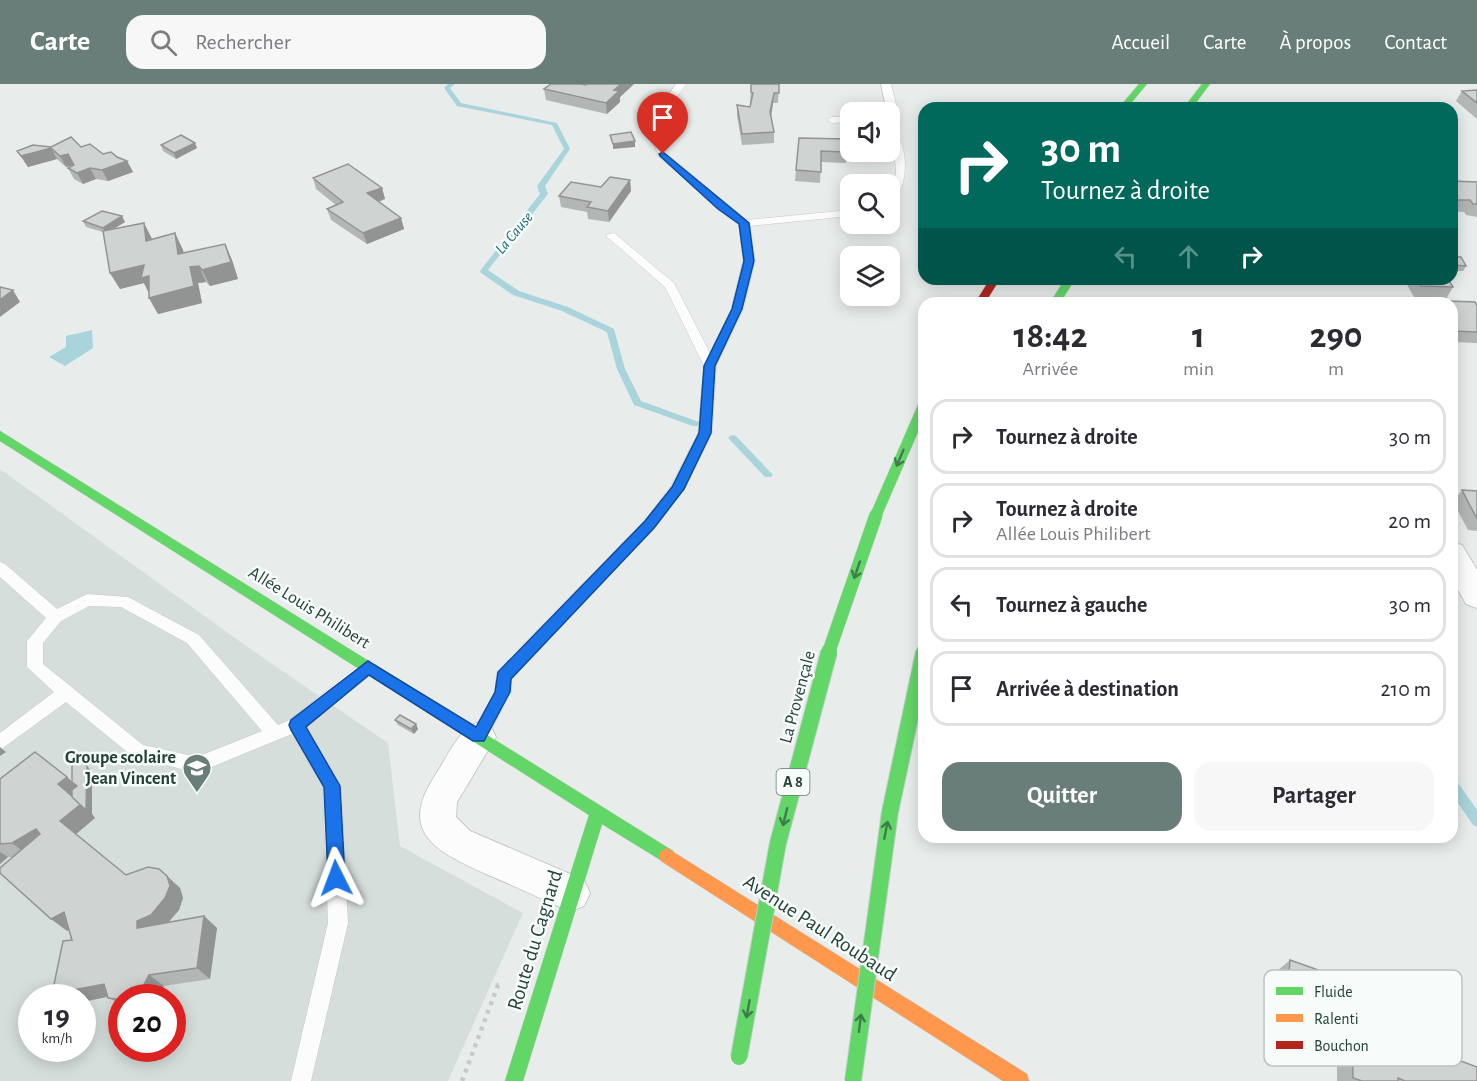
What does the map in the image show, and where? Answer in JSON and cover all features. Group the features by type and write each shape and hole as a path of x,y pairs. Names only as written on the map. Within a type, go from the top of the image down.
{"main road":[{"path":"1128,102 1143,84"},
{"path":"1192,102 1206,84"},
{"name":"La Provençale","path":"738,1063 778,843 823,668 876,515 918,419"},
{"name":"Allée Louis Philibert","path":"0,435 598,811"},
{"path":"853,1081 880,861 906,718 918,674"},
{"name":"Route du Cagnard","path":"514,1081 570,893 598,811"},
{"name":"Avenue Paul Roubaud","path":"598,811 1020,1081"}],"street":[{"path":"1458,563 1477,596"},
{"path":"479,737 442,795 437,808 439,824 457,843 570,893"}],"lane":[{"path":"681,84 652,125 663,154 722,207 744,223 840,214"},
{"path":"886,84 890,102"},
{"path":"832,120 840,120"},
{"path":"479,737 503,692 503,676 650,524 678,489 705,433 710,366 737,309 749,261 744,223"},
{"path":"610,235 670,285 710,366"},
{"path":"0,568 56,617"},
{"path":"275,734 193,639 123,601 87,600 56,617 35,641 35,667 138,751 197,765 275,734 297,725 368,667"},
{"path":"0,742 66,692"},
{"path":"297,725 332,786 338,923 301,1081"}],"shaded area":[{"name":"Groupe scolaire Jean Vincent","path":"0,469 249,648 388,743 400,846 523,913 448,1081 0,1081"}],"water":[{"path":"92,330 93,348 65,366 49,357 66,347 66,336"}],"building":[{"path":"551,84 621,84 614,90 619,91 606,103 544,89"},
{"path":"751,84 779,84 779,93 774,93 770,112 774,132 742,134 737,105 750,107 753,93"},
{"path":"1477,90 1477,103 1462,91"},
{"path":"631,132 635,141 613,144 610,135"},
{"path":"181,135 195,143 174,153 161,145"},
{"path":"71,137 81,147 90,144 103,154 111,152 127,161 102,170 90,168 77,173 68,168 74,165 68,154 60,156 51,148 21,156 17,151 33,145 51,147"},
{"path":"799,138 840,139 840,152 821,151 821,172 796,170"},
{"path":"348,164 382,188 367,193 401,218 363,233 327,209 343,202 313,178"},
{"path":"610,177 630,180 608,211 587,207 591,202 559,196 571,182 601,187"},
{"path":"1458,181 1477,182 1477,204 1473,204 1470,200 1458,200"},
{"path":"102,211 122,216 103,228 83,221"},
{"path":"144,223 146,241 175,233 178,254 225,244 231,262 202,270 199,266 190,267 194,286 149,298 149,276 141,278 144,265 110,273 103,231"},
{"path":"1458,257 1461,257 1466,266 1458,265"},
{"path":"1452,285 1453,287 1421,286"},
{"path":"0,287 13,290 0,300"},
{"path":"1458,301 1475,302 1477,332 1458,331"},
{"path":"1462,490 1477,491 1477,519"},
{"path":"400,715 416,724 411,729 395,720"},
{"path":"35,752 67,777 58,784 81,804 60,821 126,875 148,867 159,869 167,876 170,886 165,898 151,915 137,921 137,928 204,916 197,968 149,975 144,984 108,984 108,998 104,984 54,984 63,941 72,940 64,912 51,919 0,873 0,868 40,834 36,829 12,843 0,844 0,779"},
{"path":"72,754 87,766 86,810 72,797 72,790 77,786 72,782"},
{"path":"1290,960 1318,970 1289,970"},
{"path":"1462,1061 1477,1067 1477,1081 1405,1081 1398,1078 1398,1081 1362,1081 1353,1078 1353,1066 1462,1066"}],"waterway":[{"name":"La Cause","path":"452,84 447,88 459,105 555,124 567,149 541,186 544,194 484,271 516,293 565,309 611,331 621,369 637,403 696,424"},
{"name":"La Cause","path":"733,438 768,475"},
{"name":"La Cause","path":"1458,793 1477,821"}],"traffic: fast":[{"path":"1128,102 1143,84"},
{"path":"1192,102 1206,84"},
{"path":"1059,297 1066,285"},
{"path":"876,515 918,419"},
{"path":"0,435 667,856"},
{"path":"739,1057 778,843 823,668 876,515"},
{"path":"853,1081 890,812 918,680"},
{"path":"514,1081 598,811"}],"traffic: slow":[{"path":"667,856 1020,1081"}],"traffic: jam":[{"path":"984,297 991,285"}],"place":[{"name":"Groupe scolaire Jean Vincent","path":"197,794"}],"route":[{"path":"336,878 332,786 297,725 368,667 479,737 503,692 503,676 650,524 678,489 705,433 710,366 737,309 749,261 744,223 722,207 663,154"}]}
